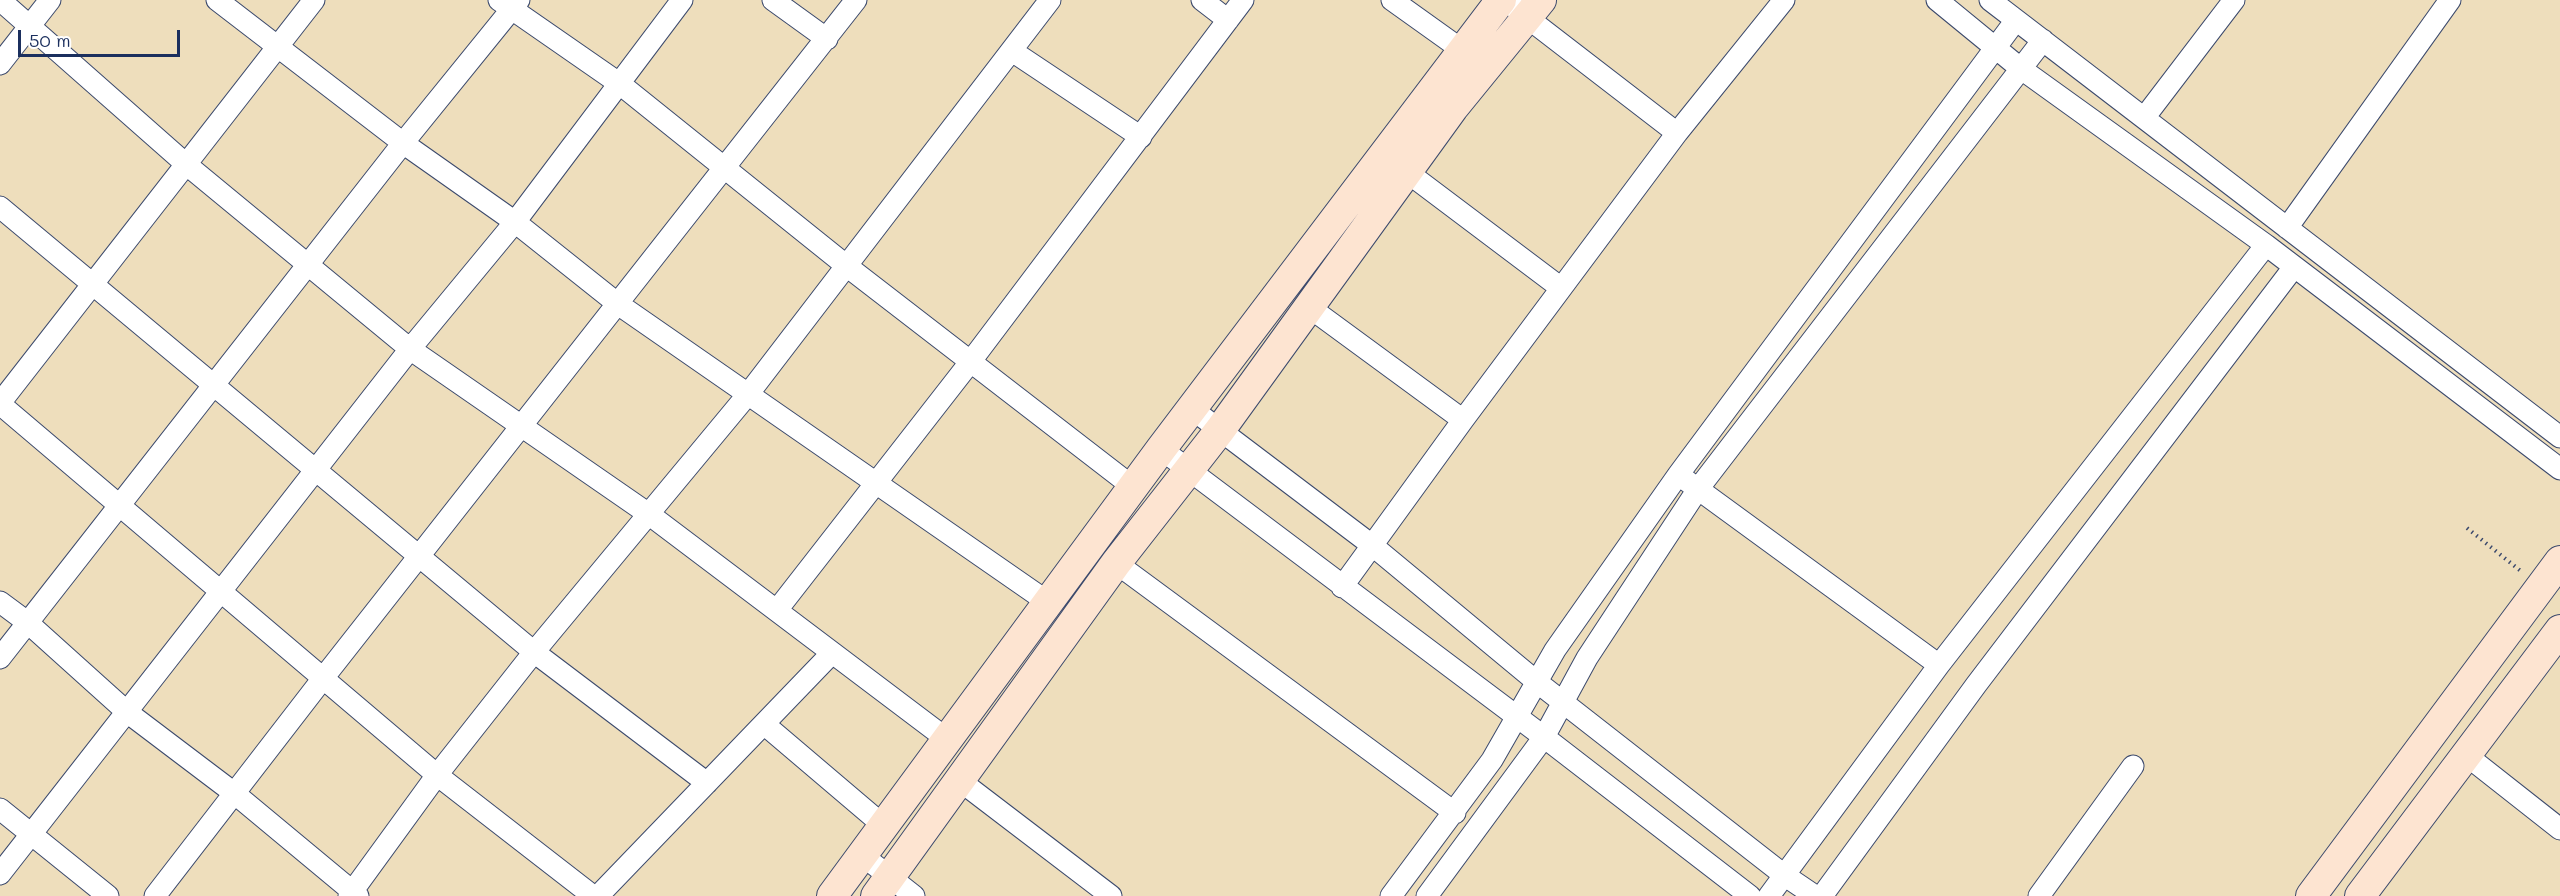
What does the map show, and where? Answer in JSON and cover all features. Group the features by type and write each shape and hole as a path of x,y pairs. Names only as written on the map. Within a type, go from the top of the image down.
{"main road":[{"path":"832,896 1161,449 1462,50 1518,4"},
{"path":"883,887 1116,563 1220,430 1407,172 1453,108 1518,4"},
{"path":"2312,896 2560,561"},
{"path":"2360,896 2558,637"}],"street":[{"path":"0,0 187,165 410,349 650,515 948,741"},
{"path":"0,64 50,0"},
{"path":"218,0 278,44 403,143 514,222 618,304 1049,603"},
{"path":"314,0 0,404 437,775 593,896"},
{"path":"0,874 410,349 514,222 682,0"},
{"path":"773,0 827,39"},
{"path":"155,896 324,677 856,0"},
{"path":"0,602 27,622 127,712 234,793 353,894 437,775 534,652 749,393 848,267 1050,0"},
{"path":"1202,0 1228,20"},
{"path":"777,610 873,483 970,361 1243,0"},
{"path":"1392,0 1462,50"},
{"path":"1342,587 1677,133 1784,0"},
{"path":"1937,0 2020,68 2266,245 2560,469"},
{"path":"1990,0 2560,437"},
{"path":"2144,118 2234,0"},
{"path":"2287,228 2450,0"},
{"path":"0,658 308,266 510,3 620,84 848,267 1133,487"},
{"path":"1518,4 1677,133"},
{"path":"1391,896 1455,813 1492,760 1555,650 1678,475 2016,20"},
{"path":"1427,896 1544,737 1587,658 1698,489 2043,40"},
{"path":"1012,51 1141,137"},
{"path":"1407,172 1561,288"},
{"path":"0,207 213,387 534,652 707,783"},
{"path":"1769,896 1939,664 2266,245"},
{"path":"1822,896 1976,685 2294,267"},
{"path":"1309,307 1463,420"},
{"path":"1192,408 1373,546 1537,682 1784,875 1815,896"},
{"path":"1161,449 1544,737 1750,896"},
{"path":"1678,475 1939,664"},
{"path":"1116,563 1455,813"},
{"path":"598,896 831,654"},
{"path":"764,724 884,826"},
{"path":"2466,755 2560,829"},
{"path":"2038,896 2133,766"},
{"path":"959,780 1111,896"},
{"path":"0,809 108,896"},
{"path":"862,855 883,887 914,896"}],"path":[{"path":"2467,528 2541,587"}]}
